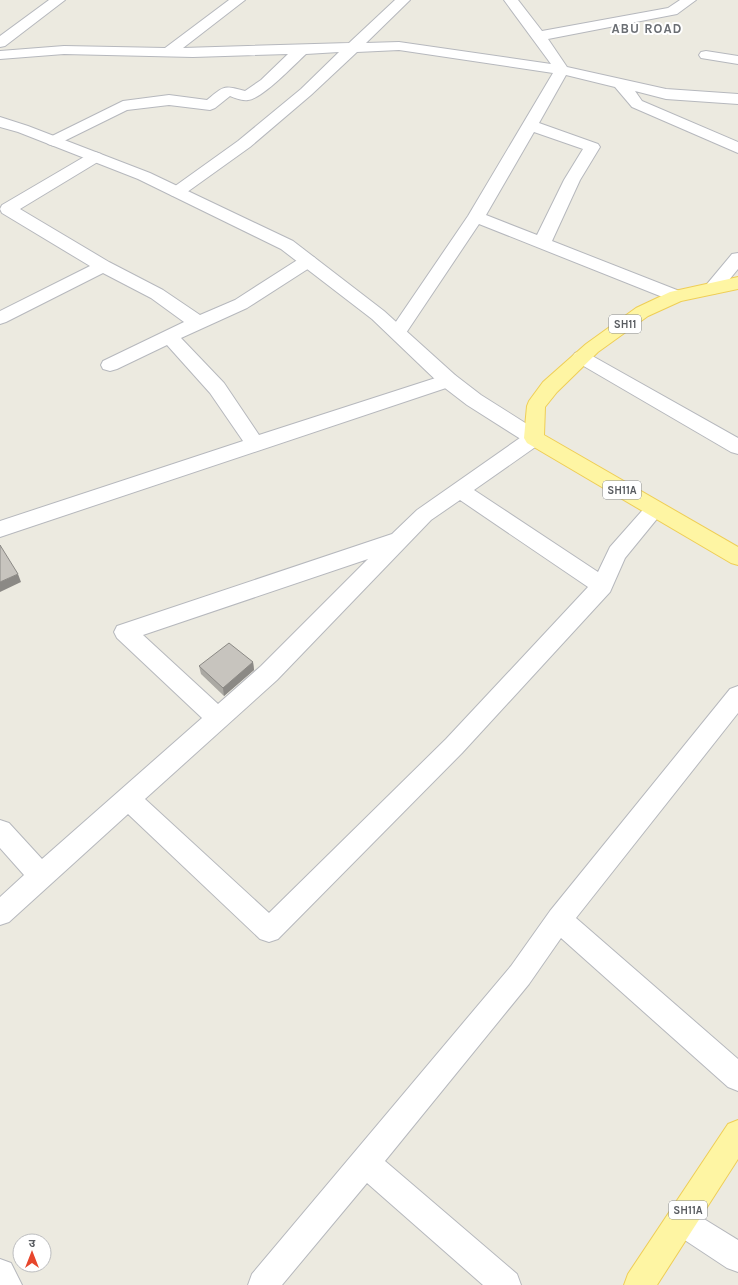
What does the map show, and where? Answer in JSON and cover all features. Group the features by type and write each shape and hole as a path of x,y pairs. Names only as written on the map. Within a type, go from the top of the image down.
{"main road":[{"name":"SH11","path":"534,438 536,406 550,387 581,357 642,312 676,296 738,283"},
{"name":"SH11A","path":"534,438 738,557"},
{"name":"SH11A","path":"639,1285 738,1134"}],"street":[{"path":"0,43 58,0"},
{"path":"168,53 238,0"},
{"path":"177,192 244,144 306,92 403,0"},
{"path":"511,0 535,32 540,36 562,70"},
{"path":"540,36 672,11 689,0"},
{"path":"0,55 64,50 168,53 399,46 562,70 666,94 738,99"},
{"path":"54,141 123,106 169,100 210,105 227,91 247,96 266,83 301,50"},
{"path":"706,56 738,60"},
{"path":"398,332 476,217 562,70"},
{"path":"620,83 637,104 738,148"},
{"path":"0,122 144,176 287,245 398,332 448,380 474,400 534,438 424,515 270,673 0,913"},
{"path":"530,125 592,147 572,180 542,243"},
{"path":"4,210 96,157"},
{"path":"4,210 157,294 198,323"},
{"path":"476,217 676,296"},
{"path":"713,288 738,258"},
{"path":"110,365 169,336 241,304 308,261"},
{"path":"0,318 104,266"},
{"path":"169,336 217,388 255,444"},
{"path":"581,357 738,447"},
{"path":"0,529 448,380"},
{"path":"459,490 602,586"},
{"path":"128,799 269,930 454,746 602,586 617,552 655,509"},
{"path":"218,719 125,632 400,539"},
{"path":"262,1285 520,975 559,920 738,696"},
{"path":"0,832 41,876"},
{"path":"559,920 738,1077"},
{"path":"365,1163 506,1285"},
{"path":"681,1221 738,1256"},
{"path":"0,1274 7,1285"}],"building":[{"path":"0,545 18,574 0,582"},
{"path":"229,643 253,662 223,688 199,666"}],"district":[{"name":"ABU ROAD","path":"647,28"}]}
